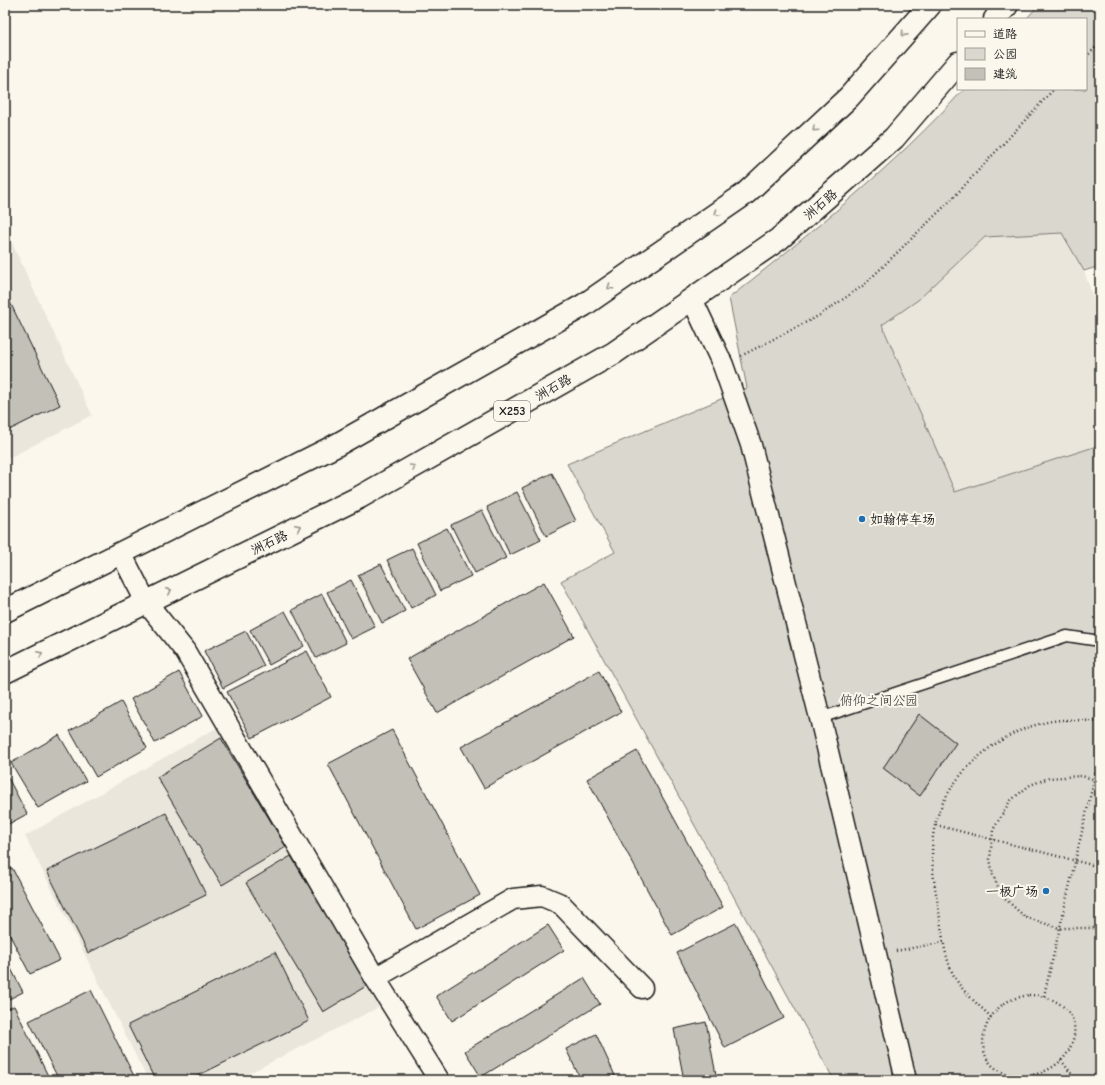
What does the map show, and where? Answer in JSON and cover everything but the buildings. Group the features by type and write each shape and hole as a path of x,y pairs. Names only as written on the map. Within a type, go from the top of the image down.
{"main road":[{"path":"5,611 334,447 584,305 745,194 849,97 930,5"},
{"path":"996,18 1007,5"},
{"name":"洲石路","path":"5,672 360,497 614,353 779,239 894,138 957,64"}],"street":[{"path":"692,299 723,365 750,445 820,718 906,1080"},
{"path":"121,553 146,602 185,651 375,978 439,1080"},
{"path":"375,978 513,899 542,896 561,904 642,988"}],"lane":[{"path":"820,718 1068,636 1100,641"}],"path":[{"path":"1087,56 1100,43"},
{"path":"723,365 820,315 864,284 951,200 1053,90"},
{"path":"991,1017 961,987 953,975 948,962 935,889 932,860 933,836 939,811 954,786 971,763 990,746 1016,731 1044,722 1075,720 1100,722"},
{"path":"1044,996 1074,860 1100,754"},
{"path":"1100,781 1094,778 1082,776 1049,778 1030,785 1010,801 993,830 991,839 993,875 1002,896 1025,917 1059,928 1100,928"},
{"path":"936,825 1100,867"},
{"path":"876,955 944,942"},
{"path":"1029,995 1044,996 1057,1000 1067,1009 1073,1021 1074,1034 1070,1048 1062,1060 1049,1069 1035,1075 1020,1077 1006,1074 994,1067 986,1056 982,1044 984,1030 991,1017 1001,1006 1014,998 1029,995"},
{"path":"1062,1060 1076,1080"}],"shaded area":[{"path":"5,228 92,415 5,460"},
{"path":"1062,233 1084,271 1100,317 1100,445 954,493 882,325 918,300 985,237"},
{"path":"220,726 385,1004 236,1080 148,1080 25,836"}],"green space":[{"name":"俯仰之间公园","path":"1039,5 1100,5 1100,266 1084,271 1062,233 985,237 918,300 882,325 955,492 1100,445 1100,1080 834,1080 561,581 615,552 567,464 747,388 729,298 851,198 909,145 963,90 1087,90 1087,18 1027,18"}],"place":[{"name":"如翰停车场","path":"862,519"},
{"name":"一极广场","path":"1046,891"}]}
